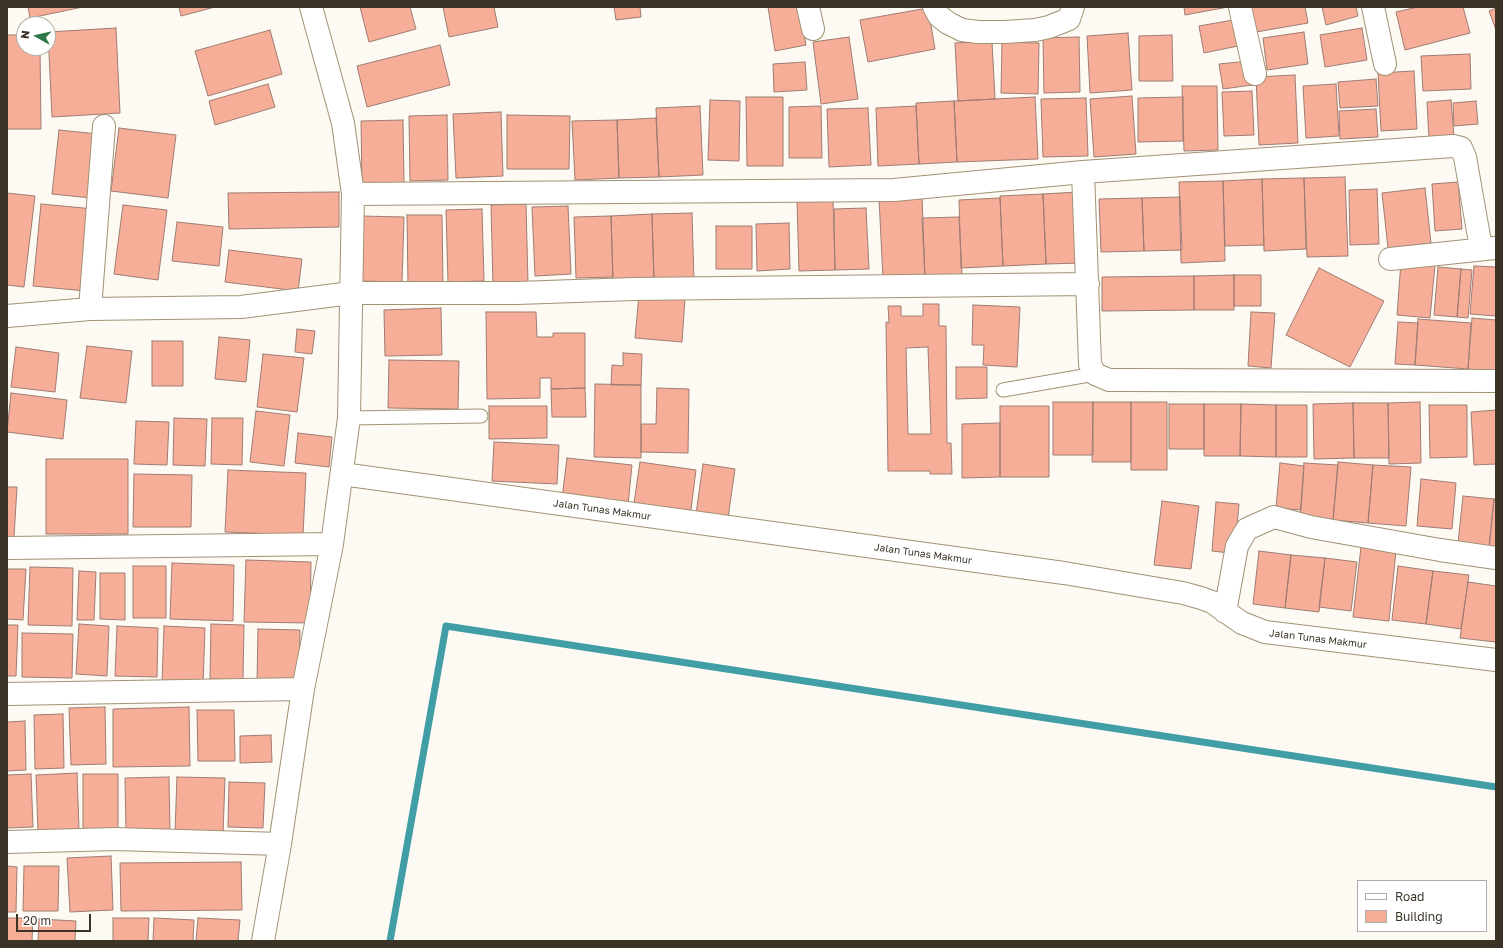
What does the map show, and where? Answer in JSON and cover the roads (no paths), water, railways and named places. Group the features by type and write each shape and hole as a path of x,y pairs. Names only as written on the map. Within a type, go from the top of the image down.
{"street":[{"path":"263,941 280,844 303,689 332,544 349,418 353,194 342,123 310,7"},
{"path":"808,7 812,29"},
{"path":"934,7 939,16 948,23 962,30 978,32 1034,30 1049,27 1069,19 1073,7"},
{"path":"1240,7 1255,74"},
{"path":"1373,7 1385,64"},
{"path":"90,309 104,126"},
{"path":"353,194 894,190 1083,172 1453,146 1460,148 1465,157 1489,248 1390,259"},
{"path":"1083,172 1090,364 1095,374 1109,380 1496,381"},
{"path":"7,316 90,309 241,307 351,293 517,293 634,289 1088,284"},
{"name":"Jalan Tunas Makmur","path":"342,474 1064,573 1183,593 1206,600 1242,623 1265,632 1496,660"},
{"path":"1225,612 1237,546 1248,529 1274,517 1311,527 1440,550 1496,558"},
{"path":"7,548 332,544"},
{"path":"7,694 303,689"},
{"path":"7,842 114,839 280,844"}],"lane":[{"path":"1003,390 1095,374"},
{"path":"349,418 481,416"}],"waterway":[{"path":"390,941 446,626 1496,787"}]}
